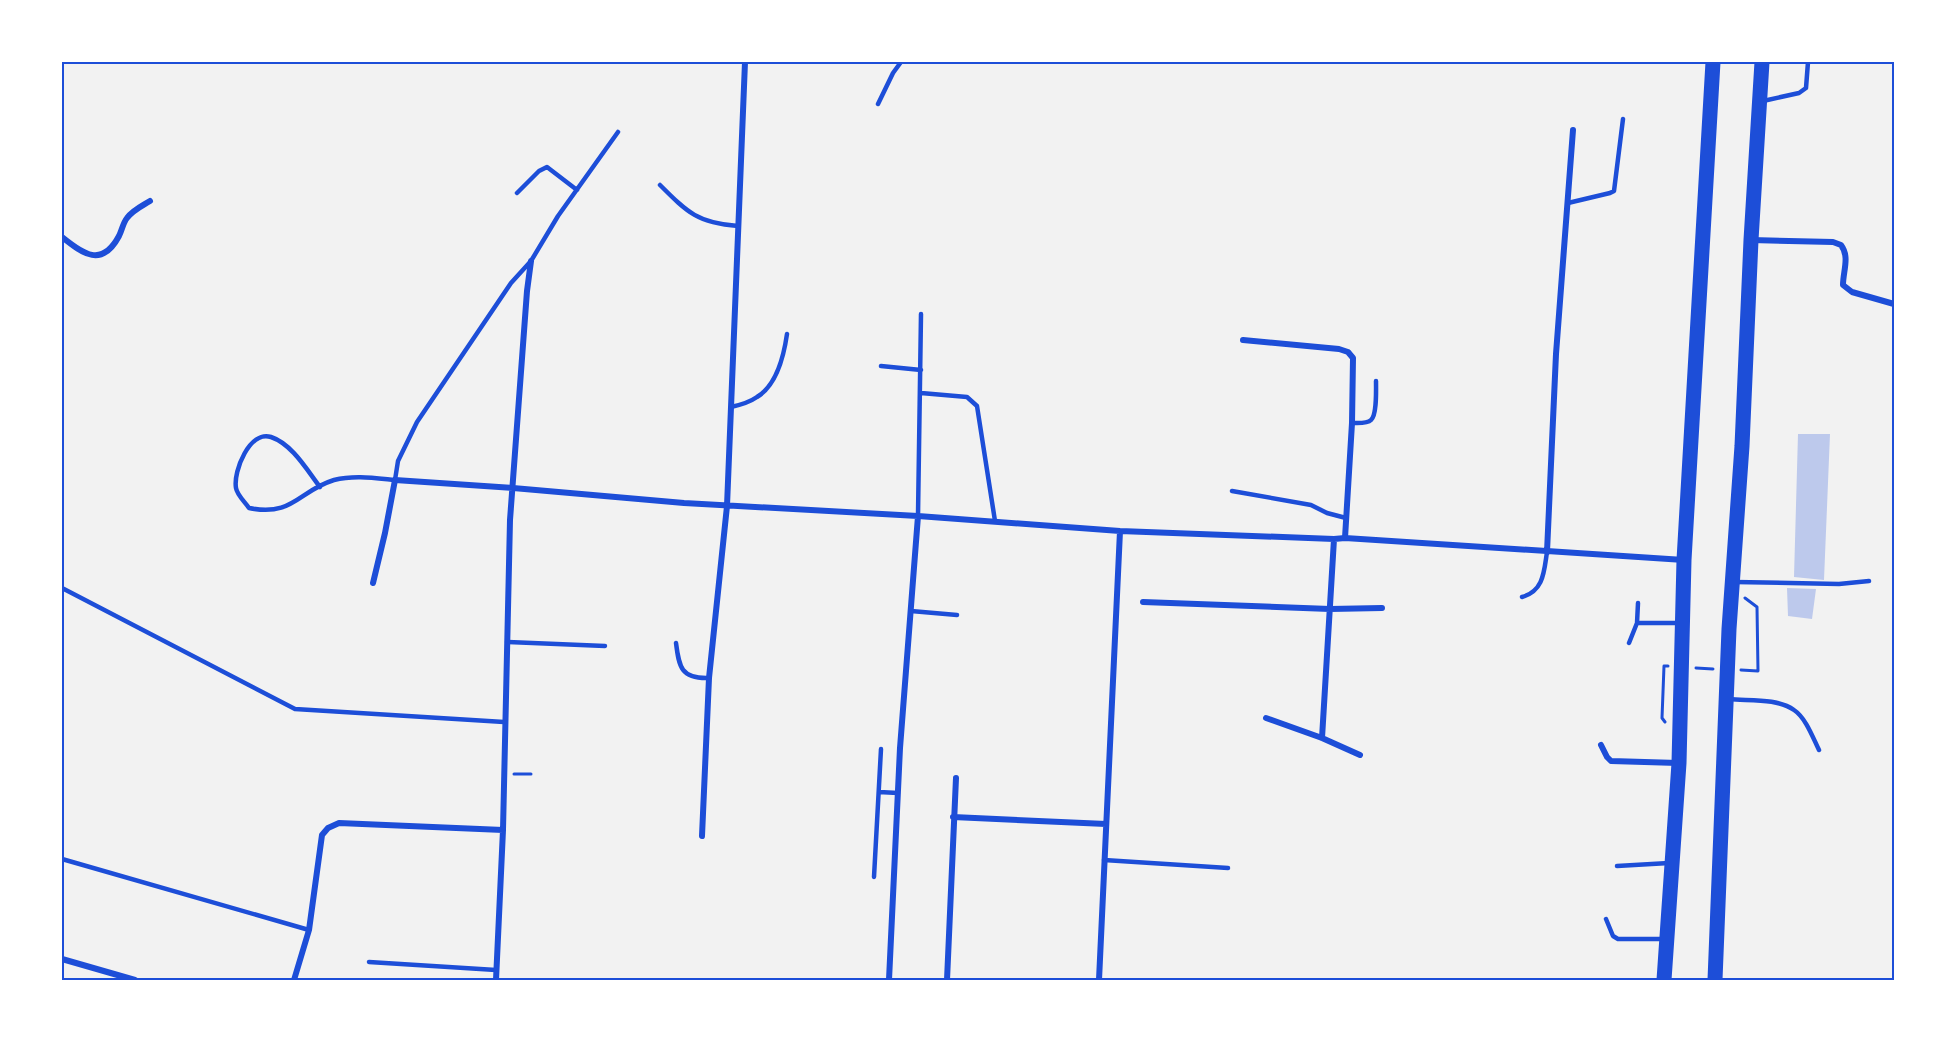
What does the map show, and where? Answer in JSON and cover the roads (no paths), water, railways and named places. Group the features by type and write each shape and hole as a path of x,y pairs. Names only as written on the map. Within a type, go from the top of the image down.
{"main road":[{"path":"1664,981 1679,763 1684,560 1713,62"},
{"path":"1715,981 1726,699 1762,62"}],"street":[{"path":"702,836 709,678 727,506 745,62"},
{"path":"1547,552 1556,354 1573,130"},
{"path":"62,237 90,256 102,254 119,236 126,219 137,208 150,201"},
{"path":"1751,240 1833,242 1841,245 1846,251 1843,285 1852,292 1894,304"},
{"path":"496,981 513,488 531,261"},
{"path":"1243,340 1339,349 1348,352 1353,358 1352,423 1345,537"},
{"path":"373,583 386,533 394,480 727,506 918,516 1120,531 1334,539 1345,537 1684,560"},
{"path":"889,981 898,793 918,516"},
{"path":"1099,981 1120,531"},
{"path":"1322,738 1334,539"},
{"path":"1143,602 1330,609 1383,608"},
{"path":"1266,718 1360,754"},
{"path":"1601,745 1611,761 1679,763"},
{"path":"947,981 956,778"},
{"path":"953,817 1106,824"},
{"path":"294,981 309,930 322,835 328,828 339,823 503,830"},
{"path":"62,959 135,981"}],"lane":[{"path":"878,104 893,73 902,62"},
{"path":"1760,101 1799,93 1806,88 1808,62"},
{"path":"1568,203 1610,194 1614,191 1623,120"},
{"path":"320,487 284,444 269,436 258,438 245,450 237,472 236,490 249,508 265,511 287,507 333,481 355,477 394,480 398,461 417,422 511,284 531,261 558,216 618,132"},
{"path":"517,193 539,171 547,167 577,190"},
{"path":"660,185 686,211 702,220 718,225 738,226"},
{"path":"918,516 921,314"},
{"path":"731,407 759,397 773,382 785,346 786,334"},
{"path":"881,366 921,370"},
{"path":"1352,423 1367,422 1372,419 1376,381"},
{"path":"921,393 967,398 977,406 994,521"},
{"path":"1232,491 1311,505 1327,513 1346,518"},
{"path":"1522,597 1535,592 1542,578 1547,552"},
{"path":"1732,585 1839,585 1869,581"},
{"path":"62,588 295,709 504,722"},
{"path":"1629,643 1637,623 1638,603"},
{"path":"911,611 957,615"},
{"path":"1637,623 1682,623"},
{"path":"507,642 605,646"},
{"path":"676,643 678,664 686,673 697,678 709,678"},
{"path":"1726,699 1779,704 1795,711 1807,726 1820,750"},
{"path":"874,877 881,749"},
{"path":"879,792 898,793"},
{"path":"62,858 309,930"},
{"path":"1104,860 1228,868"},
{"path":"1617,866 1672,863"},
{"path":"1606,919 1612,936 1618,939 1666,939"},
{"path":"369,962 496,970"}]}
